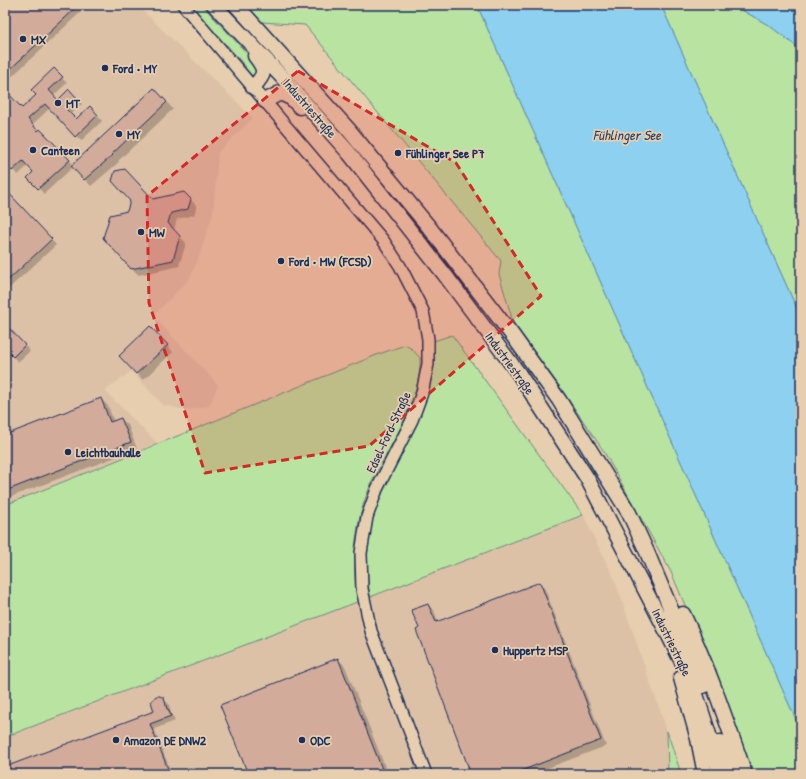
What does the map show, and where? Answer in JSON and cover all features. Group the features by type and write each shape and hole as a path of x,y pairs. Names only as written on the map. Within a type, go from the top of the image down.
{"highway":[{"name":"Industriestraße","path":"236,5 353,135 429,227 513,336 559,400 629,513 647,552 704,689 730,774"},
{"path":"218,9 262,65 264,72 261,79 253,87"},
{"name":"Industriestraße","path":"218,9 282,77 348,153 445,275 519,374 588,478 692,682 720,774"},
{"path":"265,101 280,93 291,98 348,153"},
{"path":"647,552 668,583 696,641 719,698 745,774"},
{"path":"668,634 698,738 704,774"}],"street":[{"name":"Edsel-Ford-Straße","path":"182,5 382,240 400,266 423,311 428,339 428,364 422,393 412,420 377,489 367,517 361,553 362,589 371,631 426,774"}],"highlighted area":[{"path":"298,71 456,163 541,296 369,446 205,473 149,303 147,196"}],"shaded area":[{"path":"5,5 137,5 253,118 218,152 213,214 197,262 189,279 153,316 218,385 209,406 186,410 163,405 131,371 105,391 158,444 5,505"},
{"path":"583,515 614,578 667,731 668,774 5,774 5,737"}],"green space":[{"path":"189,5 202,5 256,63 259,69 254,76 249,74 244,68 246,67 227,45 225,46"},
{"path":"247,5 477,5 801,731 801,774 747,774 713,671 671,572 603,450 513,322 499,274 501,261 305,25 262,22"},
{"path":"661,5 733,5 770,26 801,50 801,318"},
{"path":"452,335 583,515 370,597 367,558 373,518 379,500 426,398 433,371 434,341"},
{"path":"405,345 412,349 420,358 419,374 416,390 410,406 372,482 361,511 355,556 355,586 357,602 5,737 5,505 379,354"},
{"path":"667,731 681,774 668,774"}],"water":[{"name":"Fühlinger See","path":"477,5 661,5 801,318 801,731"},
{"path":"733,5 801,5 801,50 770,26"}],"building":[{"name":"MX","path":"5,5 79,5 5,74"},
{"name":"Canteen","path":"54,68 63,77 49,90 58,100 69,89 77,98 66,109 76,119 90,106 98,115 75,137 45,104 28,119 38,131 40,129 70,160 38,189 27,178 33,172 23,161 12,171 5,163 5,90 22,108 36,95 31,90"},
{"name":"MY","path":"154,88 167,102 112,154 113,155 84,180 71,166"},
{"name":"MW","path":"125,169 153,199 184,192 191,199 188,209 171,213 168,223 180,236 173,260 131,269 103,238 110,215 127,211 130,201 112,181 115,171"},
{"path":"5,189 52,239 5,283"},
{"path":"5,324 25,345 13,357 5,349"},
{"path":"150,326 168,345 136,374 119,356"},
{"path":"101,398 110,422 121,418 131,442 5,491 5,435"},
{"path":"540,582 601,740 513,774 471,774 416,630 419,628 411,610 428,604 436,622"},
{"name":"ODC","path":"338,658 384,774 248,774 220,705"},
{"name":"Amazon DE DNW2","path":"156,696 164,698 171,716 150,724 170,774 5,774 5,767 154,711 151,702"}],"place":[{"name":"MX","path":"23,39"},
{"name":"Ford • MY","path":"105,68"},
{"name":"MT","path":"58,103"},
{"name":"MY","path":"119,134"},
{"name":"Canteen","path":"33,150"},
{"name":"Fühlinger See P7","path":"398,153"},
{"name":"MW","path":"141,232"},
{"name":"Ford • MW (FCSD)","path":"281,261"},
{"name":"Leichtbauhalle","path":"68,452"},
{"name":"Huppertz MSP","path":"495,650"},
{"name":"Amazon DE DNW2","path":"116,740"},
{"name":"ODC","path":"302,740"}]}
